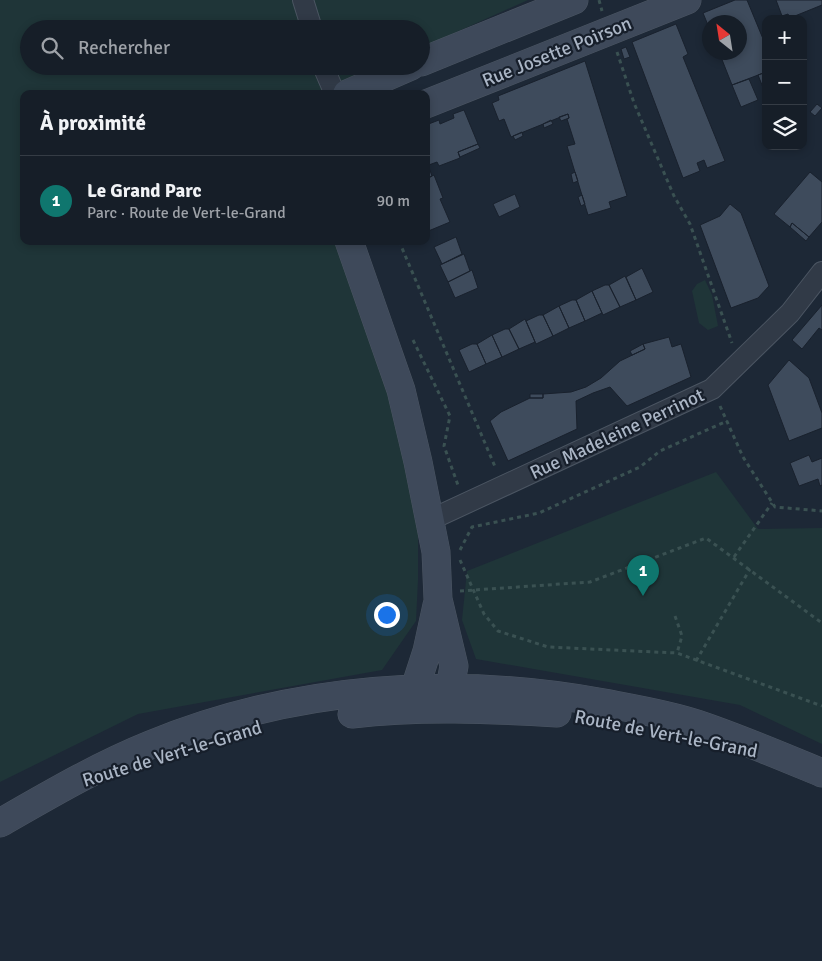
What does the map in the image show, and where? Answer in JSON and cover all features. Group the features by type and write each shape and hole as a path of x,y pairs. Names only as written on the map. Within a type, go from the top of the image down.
{"main road":[{"path":"430,58 574,0"},
{"name":"Rue Josette Poirson","path":"430,102 687,0"},
{"path":"356,90 390,75"},
{"path":"350,245 400,390 418,462 436,552 438,596 454,666 450,687"},
{"path":"419,698 438,596"},
{"name":"Route de Vert-le-Grand","path":"69,785 154,757 275,723 384,710 450,687 497,689 576,698 632,708 697,724 822,773"},
{"name":"Route de Vert-le-Grand","path":"0,822 108,762 151,744 214,722 280,704 419,698 466,708 557,713 621,721 788,759"}],"street":[{"path":"303,0 309,20"},
{"path":"327,75 334,90"},
{"name":"Rue Madeleine Perrinot","path":"430,520 504,488 712,389 790,313 822,272"}],"path":[{"path":"598,0 642,120 674,196 690,224 739,362"},
{"path":"401,245 504,488"},
{"path":"413,340 450,416 444,446 465,505"},
{"path":"712,389 743,457 775,507 822,511"},
{"path":"727,421 660,451 640,468 539,512 472,527 457,555 475,590 484,614 498,631 548,647 677,653 822,706"},
{"path":"735,556 773,503"},
{"path":"438,596 475,590 590,582 706,538 735,556 822,623"},
{"path":"696,661 750,569"},
{"path":"675,616 682,636 677,653"}],"green space":[{"path":"0,0 528,0 430,44 430,20 20,20 20,75 363,75 333,90 20,90 20,245 342,245 393,398 418,514 418,580 416,621 382,670 138,714 0,782"},
{"path":"705,280 712,295 718,326 708,330 699,323 692,291 697,284"},
{"path":"716,472 758,529 822,528 822,744 740,705 476,659 462,620 467,571"}],"building":[{"path":"735,0 747,0 762,36 762,74 732,85 722,60 747,60 747,15 704,15 703,13"},
{"path":"776,0 822,0 822,5 797,15 782,15"},
{"path":"676,24 688,54 683,57 725,161 707,168 704,160 697,163 700,171 683,178 632,42"},
{"path":"626,47 630,57 624,59 621,49"},
{"path":"585,61 627,196 609,202 611,208 588,215 567,146 575,144 567,119 569,118 568,114 511,137 504,119 499,121 492,103 499,100 498,96"},
{"path":"762,74 762,85 758,75"},
{"path":"749,79 758,100 741,107 732,85"},
{"path":"817,104 822,108 815,116 810,112"},
{"path":"464,110 478,144 458,152 460,158 439,166 437,162 430,165 430,123 439,120 440,124 454,118 453,114"},
{"path":"568,114 569,118 561,121 559,117"},
{"path":"551,120 553,124 544,128 543,124"},
{"path":"522,132 523,136 515,140 513,136"},
{"path":"478,144 480,148 460,157 458,152"},
{"path":"575,172 578,181 573,183 571,174"},
{"path":"810,172 822,182 822,222 809,237 792,223 790,227 774,214"},
{"path":"434,175 443,198 440,199 450,222 430,230 430,177"},
{"path":"515,194 520,207 499,217 493,204"},
{"path":"582,195 585,204 581,206 578,197"},
{"path":"730,204 741,213 769,286 758,298 731,308 700,225 720,216"},
{"path":"792,223 809,237 806,241 790,227"},
{"path":"456,237 462,254 442,264 434,247"},
{"path":"464,254 470,271 448,282 440,265"},
{"path":"642,268 653,292 636,300 626,277"},
{"path":"472,270 478,288 455,298 448,282"},
{"path":"625,276 636,300 620,307 609,285"},
{"path":"609,285 620,307 603,315 592,291"},
{"path":"592,291 602,313 585,321 576,300"},
{"path":"576,300 585,321 569,328 559,306"},
{"path":"822,305 822,330 819,328 802,349 792,340"},
{"path":"559,306 569,328 553,336 543,315"},
{"path":"543,315 553,336 536,344 526,321"},
{"path":"525,319 535,342 519,349 509,329"},
{"path":"509,329 519,349 502,357 492,335"},
{"path":"492,335 502,357 486,364 477,344"},
{"path":"669,337 672,347 681,344 691,377 627,406 610,387 593,393 576,401 577,429 508,461 490,421 501,412 530,398 543,398 543,394 571,392 586,387 601,378 620,361 645,349 643,344"},
{"path":"472,344 477,344 486,364 469,372 459,350"},
{"path":"643,344 645,349 632,355 630,351"},
{"path":"789,360 809,378 822,413 822,428 789,441 768,385"},
{"path":"530,394 543,394 543,398 530,398"},
{"path":"809,455 812,462 822,458 822,485 820,486 818,479 799,486 790,463"}],"place":[{"name":"Le Grand Parc","path":"643,596"}]}
